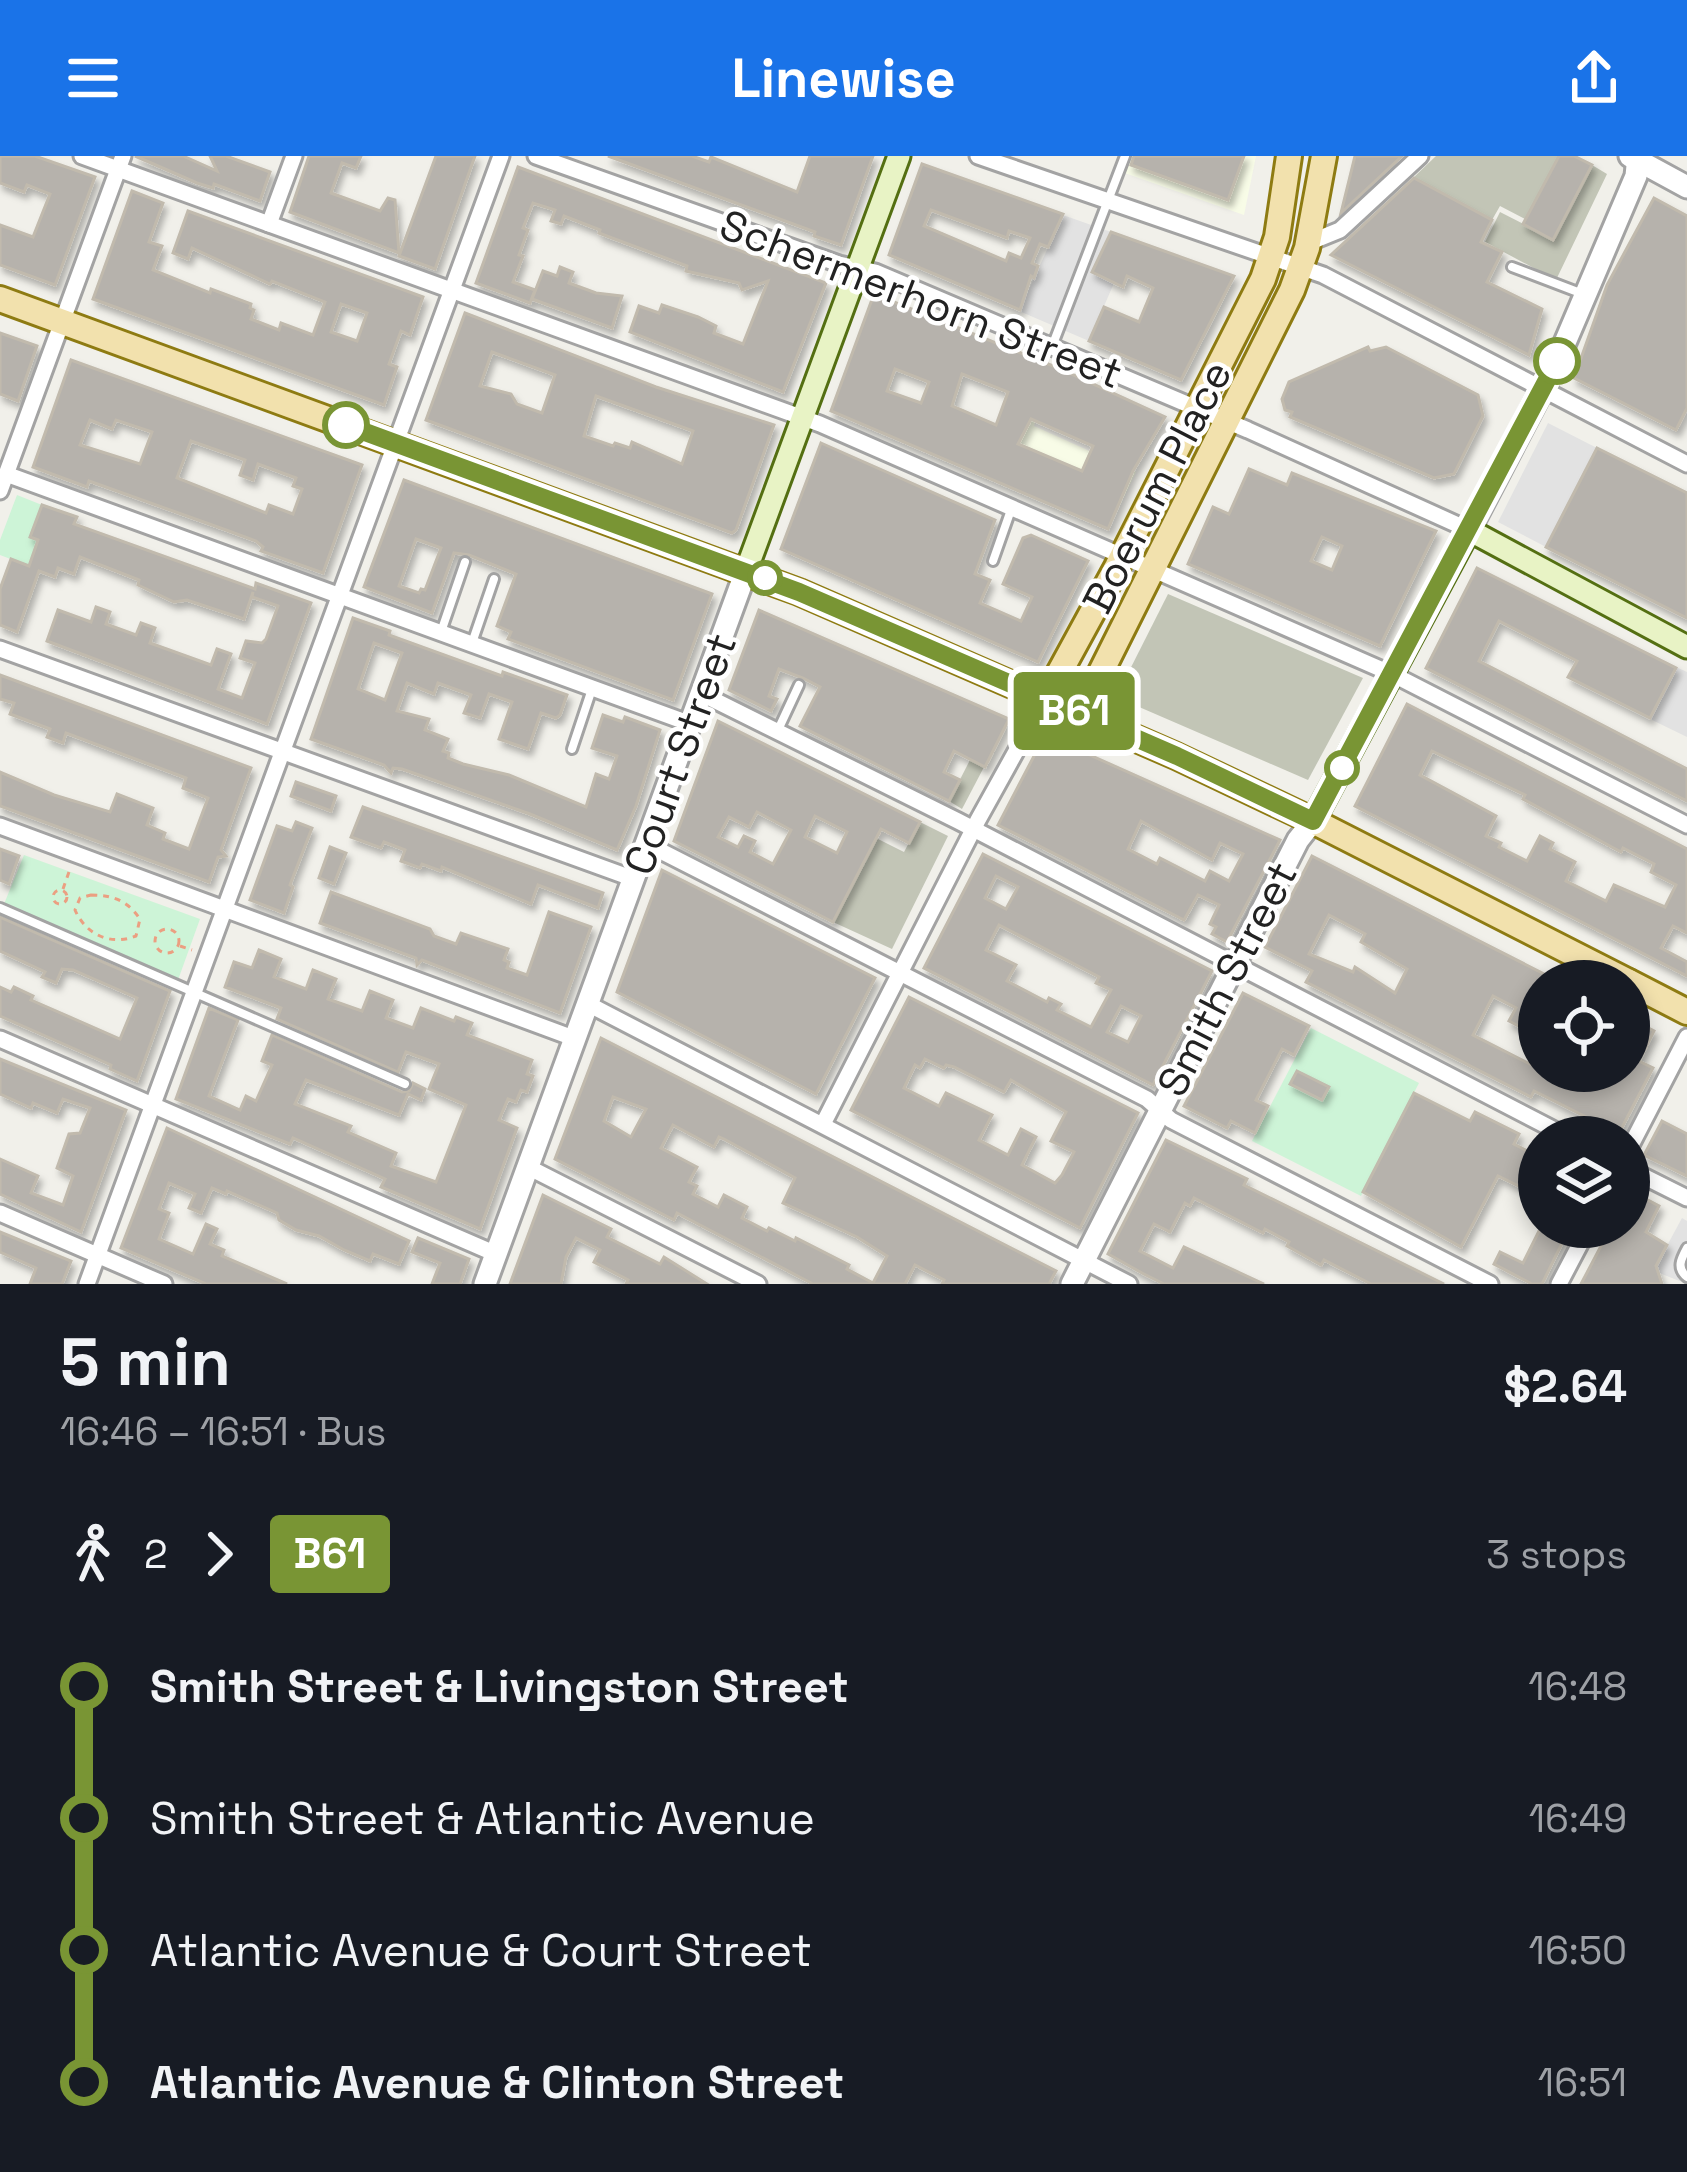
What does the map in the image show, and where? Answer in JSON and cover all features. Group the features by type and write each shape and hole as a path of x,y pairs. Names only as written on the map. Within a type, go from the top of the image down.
{"main road":[{"name":"Court Street","path":"746,571 898,156"},
{"name":"Boerum Place","path":"1045,699 1124,555 1272,257 1289,156"},
{"name":"Boerum Place","path":"1081,714 1304,255 1324,156"},
{"path":"0,299 746,571 1081,714 1313,821 1587,960"},
{"name":"Schermerhorn Street","path":"1469,530 1687,647"},
{"name":"Smith Street","path":"1313,821 1469,530"},
{"path":"1650,993 1687,1012"}],"street":[{"path":"82,156 121,163 269,224 802,418 961,492 1012,507 1392,674 1687,825"},
{"path":"269,224 294,156"},
{"path":"87,1284 502,156"},
{"name":"Schermerhorn Street","path":"536,156 875,272 1226,420 1469,530"},
{"path":"978,156 1272,257 1304,255 1340,230 1420,156"},
{"path":"1635,157 1687,187"},
{"name":"Smith Street","path":"1469,530 1542,390 1636,176 1635,157"},
{"path":"121,163 3,483 338,596 691,724"},
{"path":"1304,255 1324,275 1542,390 1684,457"},
{"name":"Court Street","path":"485,1284 746,571"},
{"path":"0,650 634,879"},
{"path":"702,694 1527,1116"},
{"name":"Boerum Place","path":"824,1124 1045,699"},
{"name":"Smith Street","path":"1072,1284 1298,840 1313,821"},
{"path":"0,826 575,1039"},
{"path":"647,844 1147,1099 1171,1120 1490,1284"},
{"path":"588,1004 1130,1284"},
{"path":"1646,1116 1687,1036"},
{"path":"0,1039 496,1254"},
{"path":"528,1167 758,1284"},
{"path":"1650,1179 1687,1198"},
{"path":"0,1213 164,1284"},
{"path":"1559,1284 1578,1248"}],"lane":[{"path":"1052,346 1125,156"},
{"path":"1512,267 1583,294"},
{"path":"993,560 1012,507"},
{"path":"441,633 465,562"},
{"path":"472,644 494,579"},
{"path":"778,732 799,686"},
{"path":"572,748 592,688"},
{"path":"0,908 406,1084"},
{"path":"1687,1248 1680,1262 1687,1277"}],"path":[{"path":"70,868 62,890 76,904"},
{"path":"62,890 52,894 57,904 67,900"},
{"path":"92,895 117,898 137,914 140,931 124,940 99,936 80,920 76,904 92,895"},
{"path":"178,945 192,950"}],"shaded area":[{"path":"1125,156 1256,156 1244,215 1119,171"},
{"path":"1436,156 1559,156 1525,219 1500,206 1492,220 1413,178"},
{"path":"1592,165 1607,174 1556,280 1485,242 1500,212 1553,239"},
{"path":"1063,215 1111,232 1092,272 1114,283 1089,341 1019,311"},
{"path":"1039,409 1034,426 1136,472 1108,529 977,474 997,425"},
{"path":"1548,423 1597,448 1546,547 1498,522"},
{"path":"1168,594 1363,678 1308,780 1116,697"},
{"path":"1676,667 1687,672 1687,737 1650,719"},
{"path":"970,760 984,767 962,809 949,801"},
{"path":"920,822 948,836 892,949 833,922 876,838 904,852"},
{"path":"1682,1218 1687,1221 1687,1284 1657,1272 1656,1266"}],"green space":[{"path":"17,495 42,505 30,536 38,540 29,566 0,555 0,540"},
{"path":"24,855 200,919 178,980 4,904"},
{"path":"1311,1028 1419,1083 1361,1196 1252,1141"}],"building":[{"path":"0,156 35,156 95,177 55,285 0,265 0,225 33,237 50,194 27,185 24,192 0,183"},
{"path":"135,156 183,156 217,171 210,156 226,156 270,172 260,201 214,184 213,188 197,183"},
{"path":"309,156 361,156 356,168 342,163 331,193 380,211 388,198 395,200 399,253 290,212"},
{"path":"436,156 475,156 435,269 399,256"},
{"path":"608,156 692,156 709,162 711,157 797,192 810,156 873,156 841,245"},
{"path":"1134,156 1244,156 1228,200 1131,165"},
{"path":"1355,156 1402,156 1341,213"},
{"path":"1559,156 1574,156 1592,165 1553,240 1523,224"},
{"path":"922,164 1063,214 1048,247 1040,244 1032,263 1038,266 1020,310 889,255","holes":["931,210 1007,238 1009,231 1030,238 1021,258 1009,253 1006,261 924,226"]},
{"path":"518,167 826,283 783,392 630,332 639,306 659,313 662,305 698,317 716,326 714,333 743,344 768,281 742,290 739,283 686,271 687,266 564,216 561,224 551,221 555,210 533,203 513,282 535,290 530,303 476,283"},
{"path":"1414,178 1492,220 1481,242 1502,252 1487,282 1542,309 1529,355 1331,255"},
{"path":"132,191 163,203 149,242 162,246 153,270 251,304 251,319 279,330 281,323 313,335 325,302 270,284 192,248 188,259 173,253 188,211 423,297 410,335 401,331 389,364 397,367 384,405 93,299","holes":["341,304 367,313 357,341 331,332"]},
{"path":"1654,198 1687,216 1687,408 1676,430 1574,378 1607,285"},
{"path":"1111,232 1234,276 1181,380 1089,341 1104,307 1139,322 1153,288 1127,276 1123,287 1092,272"},
{"path":"560,267 573,272 569,283 622,296 612,328 532,299 543,271 557,276"},
{"path":"874,294 1165,417 1133,471 1108,529 831,411","holes":["895,369 929,382 921,403 887,391","962,374 1008,392 996,425 952,406","1031,419 1093,446 1082,471 1018,444"]},
{"path":"465,313 656,387 774,425 732,533 426,420","holes":["492,352 555,375 542,413 517,404 511,394 480,386","596,396 693,431 682,464 632,442 630,448 613,446 584,436"]},
{"path":"0,333 37,346 18,401 0,394"},
{"path":"1368,347 1370,351 1386,347 1478,395 1483,416 1454,474 1434,478 1290,417 1292,412 1285,410 1282,399 1289,382"},
{"path":"71,360 362,465 323,573 261,551 256,541 226,530 89,481 87,487 33,467","holes":["90,420 112,429 116,420 152,432 140,464 80,445","191,441 245,460 240,475 253,480 258,464 296,478 293,486 302,489 293,514 269,505 266,513 177,478"]},
{"path":"821,443 995,520 975,574 990,580 980,603 1021,621 1032,597 1003,584 1023,538 1031,535 1088,561 1038,662 781,549"},
{"path":"1597,448 1687,493 1687,618 1546,547"},
{"path":"1249,469 1287,485 1292,473 1436,531 1380,646 1188,564 1213,507 1229,514","holes":["1322,537 1342,546 1332,570 1311,561"]},
{"path":"404,480 712,594 673,700 508,639 511,632 497,626 516,574 469,555 454,553 432,613 364,587","holes":["416,539 441,548 425,590 419,593 399,586"]},
{"path":"42,505 77,517 74,524 255,589 256,583 311,603 267,724 47,641 58,610 91,622 96,607 110,612 106,624 136,635 141,623 155,628 150,643 211,665 217,649 231,654 218,689 242,698 255,663 240,658 246,641 266,639 278,606 252,597 253,592 244,619 187,600 174,602 138,585 139,580 80,557 74,574 58,568 55,577 39,571 17,632 0,625 0,589 11,559 29,566 38,540 30,537"},
{"path":"1477,568 1676,668 1650,718 1568,677 1577,661 1499,621 1479,661 1687,769 1687,801 1426,668"},
{"path":"759,610 1009,719 985,767 954,751 944,772 960,780 949,801 800,726 820,687 803,678 779,669 769,696 777,699 771,711 729,690"},
{"path":"353,618 502,676 503,672 567,695 556,718 541,713 528,749 499,739 512,702 489,694 480,718 464,713 471,695 438,683 434,694 407,683 397,711 429,719 425,730 448,739 443,751 463,764 509,775 586,807 596,774 609,779 617,756 592,748 603,715 623,722 625,717 660,730 617,850 402,769 393,768 391,773 384,765 311,739","holes":["374,643 402,653 385,700 358,689"]},
{"path":"0,675 251,768 221,850 226,856 218,857 209,882 0,806 0,772 110,812 117,794 153,808 147,825 165,833 163,839 189,849 208,798 183,788 186,778 66,733 63,743 47,737 50,729 10,714 14,703 0,699"},
{"path":"1407,704 1687,849 1687,933 1673,926 1661,948 1687,962 1687,976 1355,806","holes":["1432,751 1525,795 1523,799 1621,852 1623,848 1654,864 1651,872 1676,885 1665,907 1614,885 1606,901 1566,881 1575,862 1550,849 1553,843 1540,836 1527,861 1499,847 1501,843 1486,836 1496,816 1420,775"]},
{"path":"718,721 920,822 909,843 881,829 833,922 674,841","holes":["757,812 791,830 773,864 750,852 755,841 744,836 738,847 718,837 729,817 749,827","815,816 847,832 837,853 805,837"]},
{"path":"1045,735 1280,840 1227,942 1212,934 1216,927 1210,924 1219,905 1198,895 1184,920 998,825","holes":["1141,821 1212,860 1220,843 1243,854 1229,881 1210,871 1205,881 1160,858 1157,864 1128,849"]},
{"path":"296,782 336,796 331,811 291,796"},
{"path":"363,807 603,893 598,908 538,885 531,904 442,867 441,871 422,864 420,868 401,861 405,850 384,842 381,848 351,837"},
{"path":"296,822 312,828 284,913 250,900 277,826 292,831"},
{"path":"330,847 346,853 334,884 319,878"},
{"path":"0,849 19,856 9,884 0,880"},
{"path":"983,854 1212,971 1153,1085 924,968","holes":["996,876 1018,887 1006,909 985,898","999,925 1099,977 1096,983 1111,990 1091,1027 1057,1010 1061,1004 1049,998 1047,1002 1007,981 1016,965 986,950","1121,1006 1141,1016 1128,1042 1107,1032"]},
{"path":"1312,856 1518,961 1518,1026 1509,1021 1516,1008 1493,996 1473,1035 1518,1058 1518,1090 1306,982 1312,971 1265,947","holes":["1329,915 1365,934 1361,942 1407,969 1395,993 1355,967 1353,972 1309,954"]},
{"path":"662,870 875,978 816,1094 617,992"},
{"path":"331,892 430,929 434,936 456,944 461,933 508,949 507,968 527,975 549,912 591,927 560,1013 422,960 417,965 416,958 320,923"},
{"path":"0,917 170,991 137,1081 0,1016 0,987 11,992 14,987 33,996 31,1000 120,1039 137,998 73,970 62,969 56,983 42,977 45,972 0,951"},
{"path":"259,950 281,959 274,977 306,989 313,970 336,979 328,999 362,1011 370,991 393,1000 386,1018 413,1028 421,1008 454,1021 456,1017 472,1023 467,1035 532,1060 527,1092 521,1090 516,1102 508,1099 499,1120 517,1128 480,1229 381,1187 385,1179 293,1138 290,1144 176,1099 209,1008 238,1020 209,1096 240,1110 246,1096 256,1101 272,1065 262,1061 272,1035 402,1092 409,1091 413,1083 425,1089 421,1100 408,1094 399,1115 306,1080 295,1104 351,1126 348,1132 396,1153 391,1166 436,1182 466,1105 429,1089 439,1064 406,1052 398,1072 277,1019 281,1008 225,987 234,962 252,968"},
{"path":"1243,993 1309,1026 1294,1055 1282,1049 1256,1100 1268,1106 1255,1133 1231,1121 1227,1128 1184,1106"},
{"path":"909,997 1138,1113 1080,1228 851,1110","holes":["925,1059 944,1068 954,1067 1004,1092 1011,1080 1066,1112 1051,1141 1074,1152 1055,1183 1022,1165 1036,1137 1021,1129 1008,1155 979,1140 992,1115 946,1093 939,1106 904,1088 915,1065 920,1068"]},
{"path":"601,1038 1056,1271 1049,1284 942,1284 944,1280 915,1265 905,1284 813,1284 677,1213 674,1220 555,1159","holes":["613,1097 646,1109 631,1137 604,1121","673,1125 714,1147 719,1137 724,1139 795,1178 783,1203 887,1256 873,1283 796,1238 742,1218 747,1207 724,1195 718,1207 693,1194 697,1186 689,1182 697,1167 661,1148"]},
{"path":"0,1059 126,1110 81,1232 0,1194 0,1159 38,1176 31,1193 63,1205 73,1176 57,1168 69,1134 80,1133 90,1108 63,1099 57,1113 0,1094"},
{"path":"1297,1071 1329,1087 1322,1100 1290,1084"},
{"path":"1536,1092 1640,1092 1628,1116 1584,1116"},
{"path":"1414,1093 1470,1121 1475,1112 1518,1134 1514,1144 1518,1146 1518,1186 1498,1176 1461,1247 1363,1192"},
{"path":"1662,1121 1687,1134 1687,1176 1650,1158 1650,1144"},
{"path":"167,1128 409,1241 399,1264 373,1254 370,1261 296,1230 279,1220 277,1213 227,1191 212,1188 201,1213 189,1208 195,1194 169,1183 159,1209 169,1213 159,1239 193,1254 206,1224 217,1229 210,1244 224,1250 222,1256 287,1284 206,1284 121,1248"},
{"path":"1166,1140 1247,1179 1244,1185 1444,1284 1371,1284 1324,1260 1321,1265 1265,1229 1263,1233 1194,1198 1190,1206 1185,1203 1170,1232 1154,1224 1140,1251 1173,1268 1184,1247 1264,1284 1164,1284 1142,1273 1108,1254"},
{"path":"543,1195 611,1229 607,1237 660,1264 664,1257 707,1284 626,1284 628,1280 594,1262 600,1250 576,1238 566,1257 561,1284 510,1284"},
{"path":"1650,1201 1659,1206 1650,1224"},
{"path":"0,1232 71,1261 62,1284 30,1284 36,1268 0,1252"},
{"path":"1650,1234 1667,1245 1656,1266 1662,1284 1581,1284 1600,1248 1650,1248"},
{"path":"418,1238 469,1259 460,1284 432,1284 440,1263 412,1252"},
{"path":"1530,1248 1560,1248 1542,1284 1532,1284 1494,1264 1500,1252 1523,1263"}],"bus line":[{"name":"B61","path":"346,425 799,592 1177,756 1313,821 1557,361"}]}
